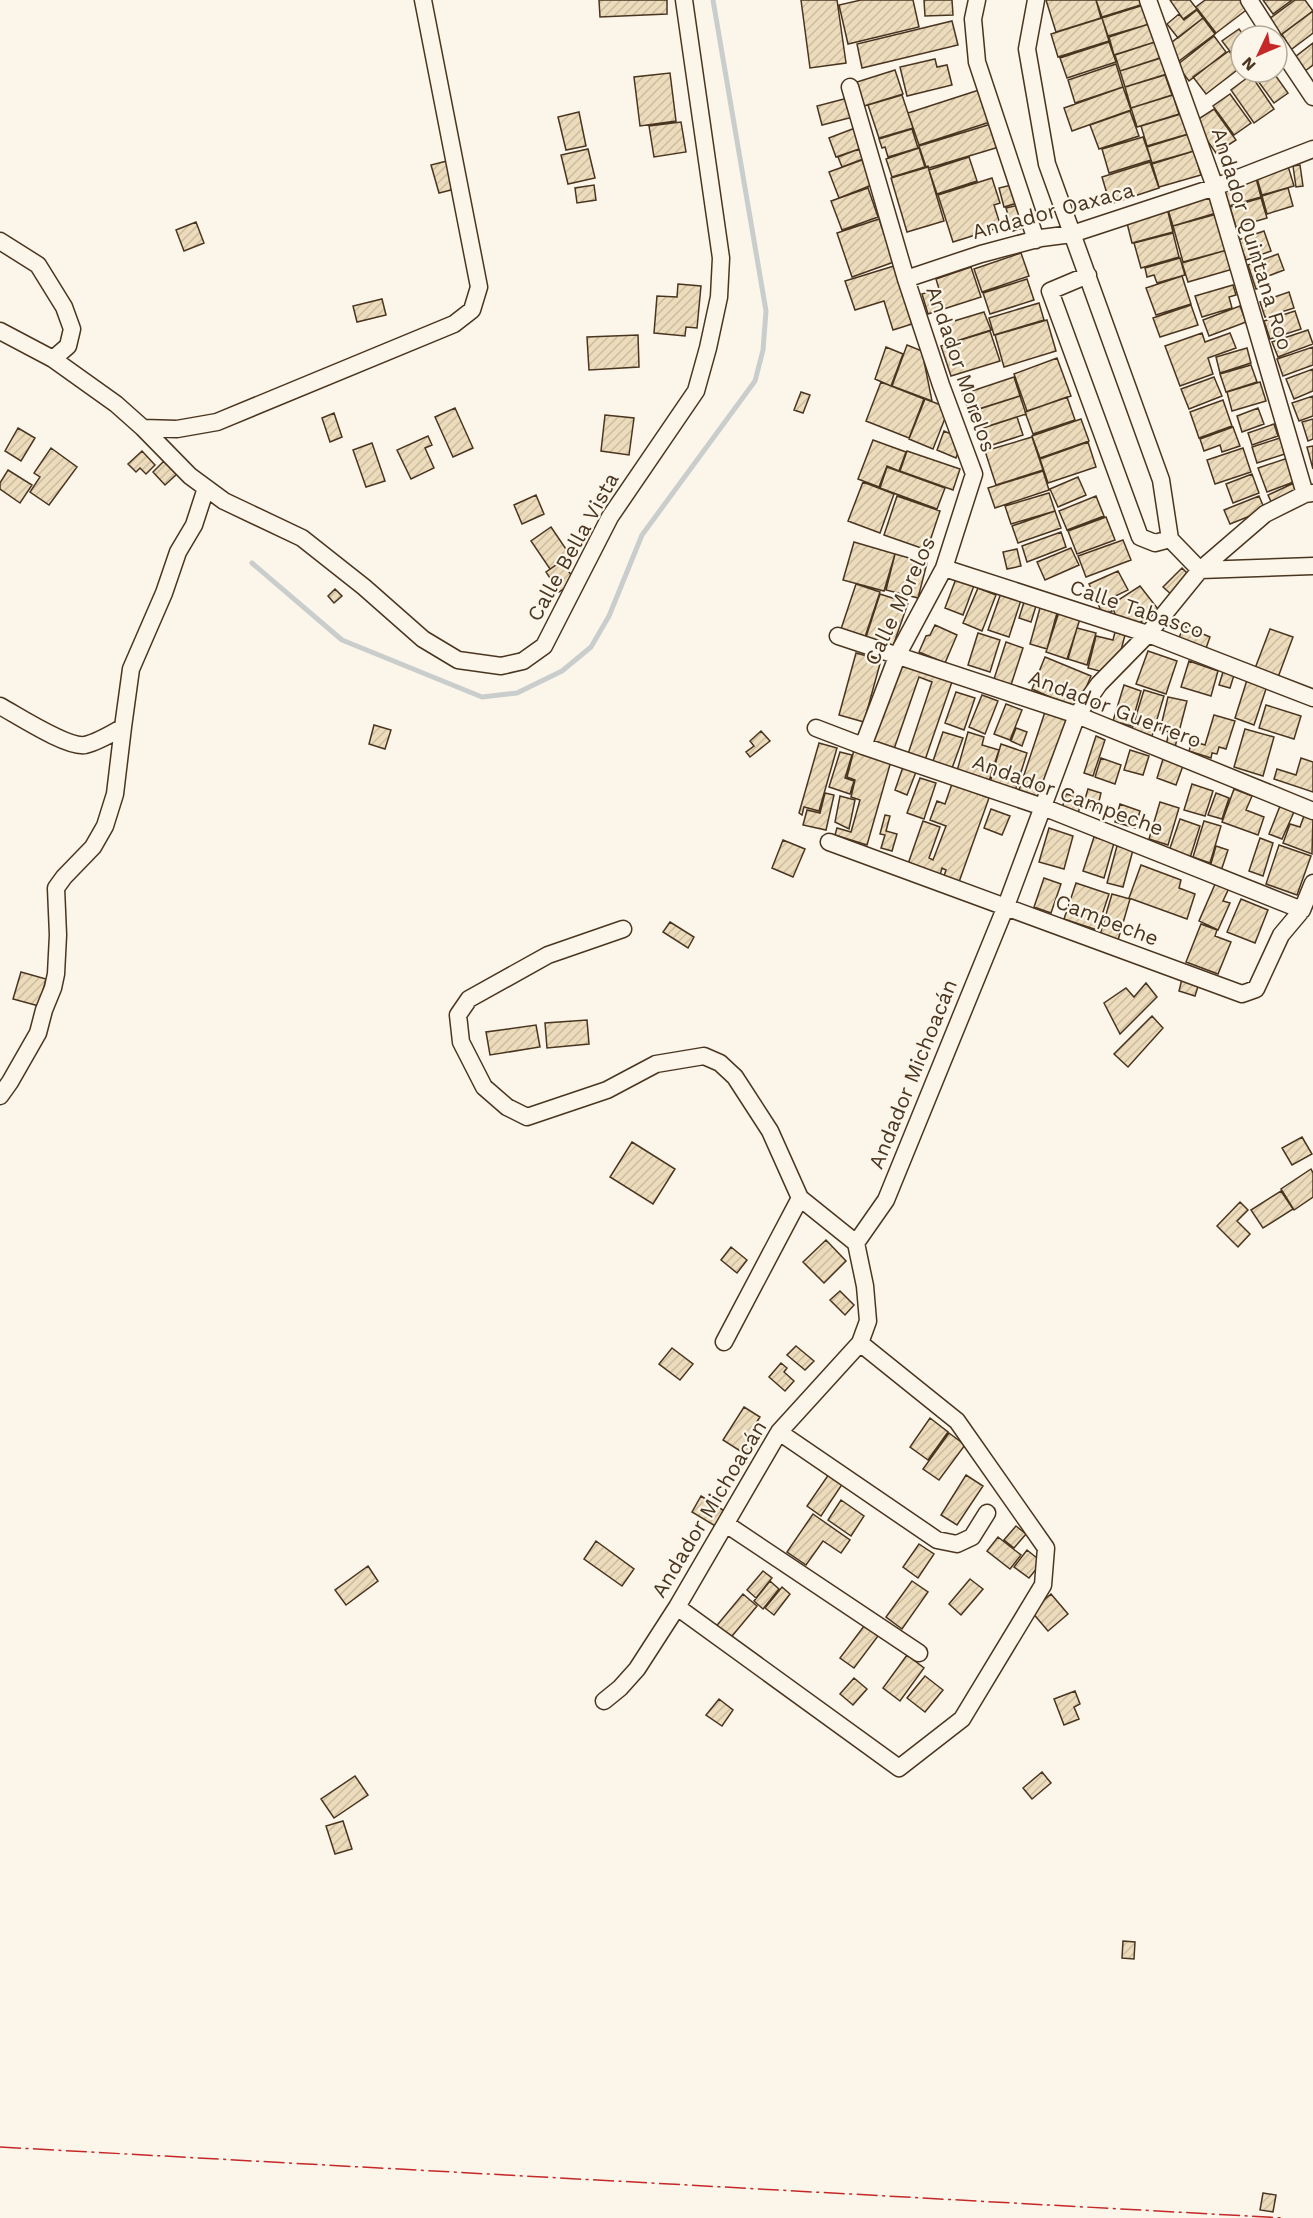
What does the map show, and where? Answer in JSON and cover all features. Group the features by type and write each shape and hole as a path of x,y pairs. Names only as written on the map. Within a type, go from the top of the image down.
{"street":[{"path":"142,428 177,429 218,422 454,324 472,310 479,287 423,0"},
{"name":"Calle Bella Vista","path":"3,335 53,359 116,404 190,476 224,501 302,538 364,587 423,639 458,660 501,666 523,661 544,646 610,517 696,391 708,348 717,307 721,258 684,0"},
{"path":"977,0 973,19 977,63 1036,240"},
{"path":"1036,0 1027,49 1047,164 1161,480 1170,539 1200,570 1313,566"},
{"name":"Andador Quintana Roo","path":"1148,0 1215,187 1309,494"},
{"path":"1249,0 1264,24"},
{"path":"1289,62 1313,97"},
{"name":"Andador Morelos","path":"850,87 906,279 941,385 974,474"},
{"name":"Andador Oaxaca","path":"906,279 981,254 1036,240 1072,234 1215,187 1313,149"},
{"path":"0,241 38,265 64,307 72,328 68,346 53,359"},
{"path":"1088,275 1050,291 1140,537 1155,543 1170,539"},
{"name":"Calle Morelos","path":"863,746 898,654 944,568 974,474"},
{"path":"0,1096 38,1033 56,974 56,888 93,847 105,826 115,794 131,669 164,593 178,552 194,525 206,488"},
{"name":"Andador Michoacán","path":"604,1701 637,1670 677,1607 779,1432 860,1343 868,1321 865,1286 856,1243 886,1200 1006,906 1077,715 1099,684 1148,634 1200,570 1265,514 1309,494"},
{"name":"Calle Tabasco","path":"944,568 1148,634 1313,698"},
{"name":"Andador Guerrero","path":"838,636 1077,715 1313,811"},
{"path":"0,705 63,740 83,745 101,739 123,727"},
{"name":"Andador Campeche","path":"816,728 1043,807 1302,910"},
{"name":"Campeche","path":"829,842 1242,994 1256,989 1281,935 1302,910 1313,883"},
{"path":"623,929 548,955 469,999 458,1015 461,1042 484,1087 507,1107 527,1117 607,1090 656,1064 704,1056 720,1063 735,1077 770,1131 800,1198 856,1243"},
{"path":"724,1342 800,1198"},
{"path":"677,1607 899,1768 962,1719 1043,1585 1046,1548 957,1421 860,1343"},
{"path":"779,1432 937,1540 957,1544 972,1537 987,1513"},
{"path":"726,1524 919,1653"}],"building":[{"path":"599,0 667,0 667,14 600,17"},
{"path":"801,0 837,0 846,63 810,68"},
{"path":"861,0 913,0 919,27 848,44 839,5"},
{"path":"924,0 952,0 953,15 925,16"},
{"path":"1046,0 1096,0 1101,18 1056,32"},
{"path":"1096,0 1146,0 1147,3 1102,17"},
{"path":"1170,0 1190,0 1197,9 1183,19"},
{"path":"1205,0 1242,0 1249,8 1216,33 1196,7"},
{"path":"1263,0 1292,0 1273,14"},
{"path":"1295,0 1305,0 1313,11 1289,29 1289,24 1273,24 1269,19"},
{"path":"1147,4 1153,23 1108,36 1102,18"},
{"path":"1197,10 1203,18 1178,38 1167,24 1179,14 1184,20"},
{"path":"1313,11 1313,33 1289,51 1289,29"},
{"path":"1102,18 1109,41 1058,57 1051,34"},
{"path":"1203,18 1215,34 1179,61 1167,46"},
{"path":"952,21 958,45 862,68 857,44"},
{"path":"1152,23 1158,41 1114,55 1109,37"},
{"path":"1214,36 1226,52 1189,81 1177,65"},
{"path":"1229,36 1229,50 1222,41"},
{"path":"1158,41 1163,57 1120,71 1115,55"},
{"path":"1109,42 1116,62 1067,78 1060,58"},
{"path":"1313,43 1313,65 1305,71 1295,57"},
{"path":"1229,51 1229,76 1206,94 1193,77"},
{"path":"1164,57 1170,73 1125,87 1120,71"},
{"path":"935,59 937,67 947,65 952,85 907,96 900,67"},
{"path":"1116,64 1123,87 1075,103 1068,80"},
{"path":"895,70 903,94 864,106 857,82"},
{"path":"670,73 676,121 640,126 634,77"},
{"path":"1165,75 1172,95 1131,108 1125,87"},
{"path":"1239,84 1257,84 1274,109 1254,123 1231,90"},
{"path":"1260,84 1282,84 1288,93 1274,103"},
{"path":"1123,87 1131,110 1072,131 1064,108"},
{"path":"979,90 990,122 919,145 908,113"},
{"path":"1230,94 1251,123 1234,135 1213,106"},
{"path":"902,95 913,128 879,138 868,105"},
{"path":"1173,95 1179,114 1137,127 1131,108"},
{"path":"848,98 853,117 822,125 817,106"},
{"path":"1214,109 1236,140 1216,153 1194,122"},
{"path":"1130,111 1139,136 1099,149 1090,125"},
{"path":"579,112 586,146 566,150 558,117"},
{"path":"1181,114 1188,134 1147,146 1141,126"},
{"path":"681,122 686,152 654,157 649,126"},
{"path":"991,124 999,147 926,167 919,146"},
{"path":"855,128 862,148 836,157 829,138"},
{"path":"912,129 918,148 888,157 879,139"},
{"path":"1189,134 1194,151 1152,163 1147,147"},
{"path":"1143,137 1151,160 1109,173 1102,149"},
{"path":"919,148 925,167 892,177 886,159"},
{"path":"588,149 595,178 568,184 561,155"},
{"path":"859,149 863,159 842,167 838,157"},
{"path":"1194,151 1201,175 1159,187 1152,164"},
{"path":"969,157 977,181 937,194 929,170"},
{"path":"451,160 459,188 439,193 431,165"},
{"path":"862,160 872,185 839,198 829,172"},
{"path":"1150,162 1159,188 1110,204 1102,177"},
{"path":"1300,165 1303,186 1296,187 1293,166"},
{"path":"1288,166 1294,186 1262,195 1256,175"},
{"path":"928,167 944,221 907,232 891,178"},
{"path":"992,178 1000,203 994,205 1001,227 953,242 938,195"},
{"path":"1256,178 1261,197 1229,206 1224,187"},
{"path":"1016,184 1021,202 1004,207 999,188"},
{"path":"594,185 596,200 577,203 575,188"},
{"path":"868,188 878,217 842,230 831,201"},
{"path":"1288,188 1293,206 1267,214 1262,196"},
{"path":"1209,191 1216,213 1173,226 1166,203"},
{"path":"1261,198 1267,218 1236,227 1230,207"},
{"path":"1019,205 1026,227 1013,231 1006,208"},
{"path":"1167,208 1173,232 1132,243 1126,219"},
{"path":"1217,214 1227,250 1183,262 1173,226"},
{"path":"879,219 894,262 852,277 837,233"},
{"path":"196,222 204,243 184,251 176,230"},
{"path":"1264,231 1271,251 1246,260 1238,240"},
{"path":"1173,233 1179,257 1141,268 1134,243"},
{"path":"1227,250 1233,269 1188,282 1182,263"},
{"path":"1021,253 1029,276 982,292 974,269"},
{"path":"1278,254 1284,270 1263,278 1266,286 1256,289 1248,265"},
{"path":"1180,258 1185,275 1157,283 1154,275 1147,277 1145,268"},
{"path":"894,266 912,324 893,330 884,301 855,310 845,281"},
{"path":"971,267 981,297 928,314 922,294 939,289 936,279"},
{"path":"1182,276 1191,304 1156,315 1146,288"},
{"path":"1027,279 1034,300 990,314 983,293"},
{"path":"678,284 701,286 697,328 686,327 685,336 654,333 657,296 677,297"},
{"path":"1233,285 1236,295 1229,297 1232,308 1202,317 1195,296"},
{"path":"1289,292 1294,308 1265,317 1260,302"},
{"path":"382,299 386,315 357,322 353,306"},
{"path":"1039,303 1044,320 994,335 989,318"},
{"path":"1191,305 1198,325 1160,337 1153,318"},
{"path":"1240,306 1246,322 1209,336 1203,320"},
{"path":"1295,311 1301,329 1270,339 1264,321"},
{"path":"984,312 991,330 950,343 944,324"},
{"path":"1047,320 1056,351 1004,367 995,335"},
{"path":"1308,330 1313,344 1278,357 1272,342"},
{"path":"990,331 1000,361 951,376 941,346"},
{"path":"1202,333 1205,342 1230,333 1236,348 1208,358 1213,374 1180,386 1165,346"},
{"path":"638,335 639,367 589,370 587,337"},
{"path":"907,345 922,351 932,401 892,386"},
{"path":"886,347 903,354 891,386 875,379"},
{"path":"1313,347 1313,365 1283,376 1277,359"},
{"path":"1247,348 1251,363 1220,373 1216,357"},
{"path":"1057,358 1071,396 1027,411 1014,374"},
{"path":"1251,365 1257,382 1226,392 1220,374"},
{"path":"1313,369 1313,391 1294,399 1286,379"},
{"path":"1014,377 1020,396 969,412 963,394"},
{"path":"1214,377 1222,396 1189,409 1181,389"},
{"path":"881,382 924,399 909,438 866,421"},
{"path":"1260,382 1266,401 1232,411 1227,392"},
{"path":"801,392 810,395 803,413 794,410"},
{"path":"1020,396 1026,414 976,430 970,412"},
{"path":"1313,396 1313,416 1299,421 1292,403"},
{"path":"1067,397 1075,420 1033,434 1025,412"},
{"path":"925,399 949,408 933,449 909,439"},
{"path":"1223,400 1232,426 1199,438 1190,412"},
{"path":"455,408 473,448 453,457 435,417"},
{"path":"1258,408 1264,424 1242,432 1237,416"},
{"path":"334,413 342,437 330,442 322,418"},
{"path":"605,415 634,418 629,455 601,451"},
{"path":"1017,417 1023,435 983,448 977,430"},
{"path":"1081,419 1089,441 1040,458 1032,436"},
{"path":"1313,419 1313,439 1308,441 1302,422"},
{"path":"1274,424 1278,436 1252,445 1248,433"},
{"path":"1233,427 1240,446 1222,452 1220,445 1204,451 1200,439"},
{"path":"18,428 35,438 21,461 5,451"},
{"path":"944,431 951,434 959,450 956,458 937,450"},
{"path":"428,436 432,445 425,448 434,468 411,479 397,450"},
{"path":"1032,437 1043,470 996,485 985,451"},
{"path":"1283,437 1288,453 1257,463 1252,447"},
{"path":"873,440 906,452 899,471 887,466 879,487 858,479"},
{"path":"1088,442 1096,467 1048,483 1040,459"},
{"path":"372,443 385,481 366,487 353,450"},
{"path":"1313,446 1313,469 1307,447"},
{"path":"51,448 77,467 49,505 30,492 40,477 34,473"},
{"path":"1243,448 1251,472 1215,484 1207,460"},
{"path":"142,451 155,465 146,474 140,468 136,472 128,464"},
{"path":"907,451 960,469 953,490 900,471"},
{"path":"1291,457 1299,480 1267,492 1258,468"},
{"path":"164,461 177,474 165,485 153,472"},
{"path":"887,467 945,488 937,509 880,488"},
{"path":"8,470 32,485 20,503 0,489 0,483"},
{"path":"1043,471 1049,490 995,508 988,488"},
{"path":"1252,474 1259,493 1233,503 1226,484"},
{"path":"1078,477 1086,495 1058,507 1050,489"},
{"path":"863,482 894,494 880,533 848,521"},
{"path":"1294,483 1299,495 1273,506 1268,495"},
{"path":"1049,493 1055,511 1011,524 1005,506"},
{"path":"536,495 544,514 522,524 514,505"},
{"path":"897,496 940,511 927,550 884,535"},
{"path":"1096,496 1104,516 1067,530 1059,511"},
{"path":"1259,496 1265,510 1230,524 1224,510"},
{"path":"1055,511 1061,528 1018,543 1012,526"},
{"path":"1106,517 1115,540 1077,554 1068,531"},
{"path":"551,527 570,555 550,569 531,541"},
{"path":"1061,532 1066,547 1027,562 1022,546"},
{"path":"1123,540 1131,560 1086,577 1078,556"},
{"path":"854,542 895,554 884,591 843,580"},
{"path":"1071,548 1079,565 1045,580 1037,562"},
{"path":"1017,549 1021,566 1007,569 1003,552"},
{"path":"895,554 927,563 918,598 886,590"},
{"path":"562,561 575,581 559,592 546,572"},
{"path":"1182,568 1191,577 1173,596 1163,587"},
{"path":"1118,571 1128,590 1107,600 1112,611 1103,615 1089,584"},
{"path":"957,576 975,583 963,615 945,608"},
{"path":"856,584 880,592 865,637 841,629"},
{"path":"1140,586 1158,609 1138,624 1116,618 1112,604"},
{"path":"978,588 996,595 982,631 963,623"},
{"path":"335,589 342,596 334,603 328,596"},
{"path":"1001,593 1021,600 1009,637 988,630"},
{"path":"880,594 908,603 893,646 866,637"},
{"path":"1024,602 1036,606 1031,622 1019,618"},
{"path":"1040,608 1057,613 1047,649 1030,644"},
{"path":"1059,612 1080,619 1067,659 1046,652"},
{"path":"935,625 957,635 945,663 919,652 926,636 930,635"},
{"path":"1184,626 1210,637 1205,651 1178,640"},
{"path":"1077,628 1096,633 1087,665 1068,659"},
{"path":"1270,629 1293,637 1277,680 1254,671"},
{"path":"1115,632 1125,635 1120,654 1103,672 1088,668 1096,636 1113,640"},
{"path":"978,633 1000,640 990,672 968,665"},
{"path":"1006,642 1023,648 1011,685 994,679"},
{"path":"1148,651 1177,661 1166,694 1136,684"},
{"path":"856,653 881,660 864,722 839,715"},
{"path":"1045,657 1091,676 1077,709 1032,689"},
{"path":"900,661 953,679 925,760 908,754 932,682 919,677 894,749 872,741"},
{"path":"1189,661 1218,671 1211,696 1181,687"},
{"path":"1223,672 1234,675 1230,688 1219,685"},
{"path":"1247,680 1267,686 1254,725 1235,718"},
{"path":"1124,685 1141,691 1131,726 1113,721"},
{"path":"1144,690 1164,696 1152,736 1132,729"},
{"path":"956,692 975,698 964,730 945,723"},
{"path":"982,695 998,701 985,734 969,727"},
{"path":"1168,697 1187,701 1175,747 1166,745 1169,732 1160,730"},
{"path":"1006,704 1022,710 1010,740 994,734"},
{"path":"1266,705 1301,716 1294,739 1259,728"},
{"path":"1045,712 1067,718 1037,799 1018,793"},
{"path":"1214,715 1235,721 1226,749 1219,747 1217,754 1212,753 1211,758 1189,751 1192,741 1205,745"},
{"path":"374,725 391,730 385,749 369,744"},
{"path":"1016,728 1027,732 1022,746 1011,741"},
{"path":"1245,729 1274,737 1263,776 1234,767"},
{"path":"761,731 770,741 750,757 746,752 754,746 750,741"},
{"path":"943,732 963,738 951,771 932,764"},
{"path":"968,732 984,737 982,745 999,750 989,781 957,771"},
{"path":"1096,736 1105,740 1093,776 1084,773"},
{"path":"819,743 837,748 819,811 804,807 802,815 799,813"},
{"path":"1001,744 1027,753 1014,794 989,786"},
{"path":"854,750 891,761 867,845 835,835 837,828 851,832 860,800 851,797 855,780 847,777"},
{"path":"1130,750 1149,756 1143,775 1124,770"},
{"path":"840,752 852,755 845,778 854,781 850,794 829,787"},
{"path":"1164,756 1184,763 1176,785 1157,778"},
{"path":"1101,758 1121,765 1115,784 1095,777"},
{"path":"1301,758 1313,762 1313,792 1274,779 1277,769 1296,775"},
{"path":"903,767 916,772 907,795 895,790"},
{"path":"920,778 936,783 924,819 907,813"},
{"path":"952,784 989,798 959,882 944,876 946,870 942,868 940,875 908,864 923,821 940,827 929,858 933,860 946,826 930,820 937,801 945,804"},
{"path":"1192,784 1213,791 1205,816 1184,810"},
{"path":"1088,789 1101,793 1097,809 1081,804 1078,813 1062,809 1066,794 1085,799"},
{"path":"1234,789 1252,796 1246,810 1264,817 1258,835 1222,822"},
{"path":"825,793 834,795 826,830 803,825 807,810 820,813"},
{"path":"1216,793 1229,798 1222,819 1208,815"},
{"path":"840,796 855,800 849,829 835,822"},
{"path":"1160,802 1179,808 1168,845 1149,839"},
{"path":"1120,804 1140,811 1135,828 1115,822"},
{"path":"1280,806 1294,812 1282,839 1269,834"},
{"path":"991,809 1010,816 1002,835 984,828"},
{"path":"1305,813 1313,816 1312,854 1283,843 1290,824 1300,827"},
{"path":"885,815 890,816 886,831 897,834 892,851 881,848 885,835 880,834"},
{"path":"1180,819 1200,826 1190,858 1169,851"},
{"path":"1204,821 1221,826 1210,863 1193,857"},
{"path":"1049,828 1073,836 1064,869 1039,862"},
{"path":"1094,837 1114,843 1104,878 1083,871"},
{"path":"1260,838 1273,843 1263,876 1249,871"},
{"path":"783,840 805,849 793,877 772,868"},
{"path":"1279,845 1311,856 1297,895 1266,884"},
{"path":"1117,846 1133,850 1123,887 1107,883"},
{"path":"1216,846 1228,850 1221,871 1210,867"},
{"path":"1141,865 1181,880 1179,888 1195,894 1187,919 1129,898"},
{"path":"1044,878 1061,884 1051,913 1034,907"},
{"path":"1216,882 1229,888 1223,901 1230,903 1218,930 1199,921"},
{"path":"1076,883 1109,894 1097,930 1064,919"},
{"path":"1112,894 1130,899 1118,940 1100,935"},
{"path":"1241,899 1268,910 1255,943 1227,932"},
{"path":"670,922 694,937 688,948 663,932"},
{"path":"1201,924 1217,930 1215,936 1231,942 1218,974 1186,962"},
{"path":"21,972 46,979 39,1006 13,999"},
{"path":"1183,975 1200,980 1195,996 1179,991"},
{"path":"1146,983 1157,997 1120,1034 1104,1003 1126,988 1134,997"},
{"path":"1152,1016 1163,1028 1128,1067 1114,1054"},
{"path":"587,1020 589,1044 547,1048 545,1023"},
{"path":"536,1025 540,1047 490,1055 486,1032"},
{"path":"1302,1137 1312,1154 1292,1165 1282,1148"},
{"path":"632,1142 675,1169 653,1204 610,1177"},
{"path":"1311,1169 1313,1197 1294,1210 1281,1189"},
{"path":"1281,1191 1293,1209 1263,1228 1251,1210"},
{"path":"1240,1202 1248,1210 1237,1221 1250,1234 1238,1247 1217,1226"},
{"path":"826,1240 846,1261 824,1283 803,1262"},
{"path":"731,1247 747,1260 737,1273 721,1260"},
{"path":"840,1291 854,1305 845,1315 830,1300"},
{"path":"796,1346 814,1361 805,1370 787,1355"},
{"path":"672,1348 693,1364 680,1380 659,1364"},
{"path":"781,1363 787,1368 784,1372 794,1381 785,1391 769,1377"},
{"path":"744,1407 760,1417 753,1428 762,1433 748,1456 723,1440"},
{"path":"930,1418 948,1432 928,1460 910,1447"},
{"path":"949,1433 965,1445 939,1480 923,1469"},
{"path":"829,1474 843,1483 821,1516 807,1506"},
{"path":"966,1475 983,1486 957,1525 941,1515"},
{"path":"701,1496 726,1512 717,1527 692,1512"},
{"path":"841,1500 864,1516 851,1536 828,1520"},
{"path":"813,1514 850,1540 841,1553 823,1541 806,1565 787,1552"},
{"path":"1016,1526 1026,1534 1014,1548 1004,1540"},
{"path":"998,1537 1021,1555 1010,1569 987,1551"},
{"path":"596,1541 634,1569 622,1586 584,1559"},
{"path":"919,1544 934,1554 918,1578 903,1567"},
{"path":"1027,1550 1042,1562 1029,1578 1014,1567"},
{"path":"368,1566 378,1581 346,1605 335,1590"},
{"path":"763,1571 772,1578 756,1598 747,1590"},
{"path":"970,1579 983,1589 961,1615 949,1604"},
{"path":"770,1581 779,1589 763,1609 754,1601"},
{"path":"912,1581 928,1592 902,1629 886,1617"},
{"path":"782,1587 790,1594 774,1615 765,1608"},
{"path":"743,1594 757,1606 728,1641 714,1629"},
{"path":"1051,1594 1068,1614 1048,1631 1031,1611"},
{"path":"867,1622 881,1632 854,1668 840,1658"},
{"path":"907,1655 924,1668 900,1701 883,1688"},
{"path":"925,1676 943,1690 925,1712 907,1698"},
{"path":"854,1678 867,1689 853,1705 840,1694"},
{"path":"1075,1691 1080,1704 1074,1707 1079,1719 1064,1725 1054,1699"},
{"path":"719,1699 733,1710 722,1726 706,1715"},
{"path":"1042,1772 1051,1783 1032,1799 1023,1788"},
{"path":"355,1776 368,1795 334,1818 321,1799"},
{"path":"343,1821 352,1849 335,1854 326,1826"},
{"path":"1123,1941 1135,1942 1134,1959 1122,1958"},
{"path":"1263,2193 1276,2195 1273,2212 1260,2210"}],"waterway":[{"path":"252,563 342,640 482,697 517,693 562,671 591,647 609,616 642,535 755,381 763,350 766,311 713,0"}],"power":[{"path":"0,2147 1284,2218"}]}
